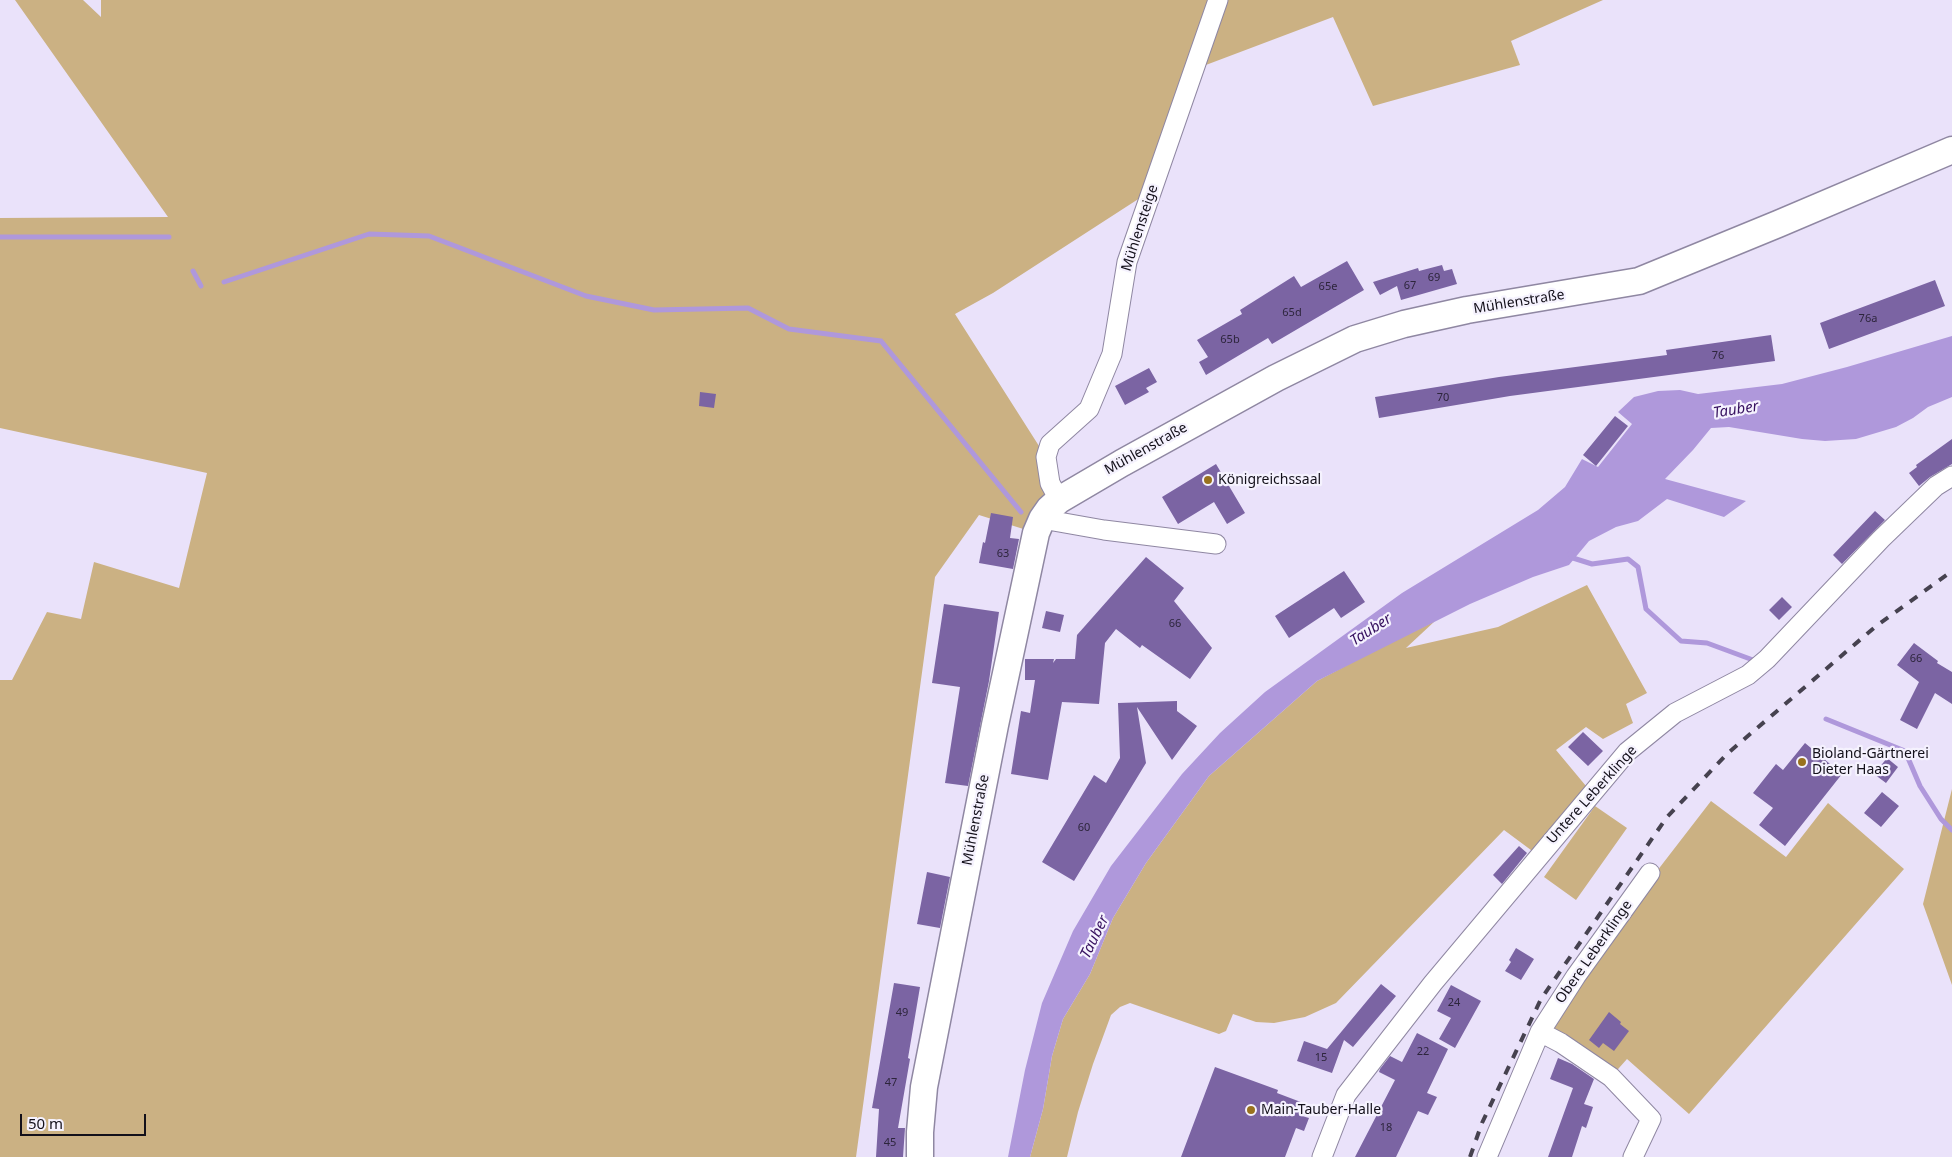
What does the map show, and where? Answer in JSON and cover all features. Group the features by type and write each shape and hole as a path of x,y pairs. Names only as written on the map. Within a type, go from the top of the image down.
{"main road":[{"name":"Mühlenstraße","path":"920,1157 924,1087 949,955 1036,533 1050,509 1122,463 1276,378 1355,339 1380,330 1458,312 1639,280 1678,266 1952,150"}],"street":[{"name":"Mühlensteige","path":"1050,509 1050,483 1046,457 1050,444 1089,409 1112,354 1127,262 1218,0"},
{"name":"Untere Leberklinge","path":"1322,1157 1346,1095 1433,983 1621,758 1675,713 1748,675 1767,659 1881,540 1936,486 1952,476"},
{"path":"1050,509 1104,530 1216,544"},
{"name":"Obere Leberklinge","path":"1487,1157 1540,1032 1576,976 1650,873"},
{"path":"1540,1032 1561,1043 1611,1077 1652,1119 1633,1157"}],"shaded area":[{"path":"15,0 83,0 101,17 101,0 1603,0 1511,41 1520,65 1373,106 1333,17 1182,74 1143,196 993,293 955,314 1046,457 1050,483 1036,533 979,515 935,577 856,1157 0,1157 0,680 12,680 47,612 81,619 94,562 179,588 207,473 0,428 0,218 168,217"},
{"path":"1587,585 1647,693 1626,704 1633,723 1603,739 1586,727 1556,750 1591,792 1539,856 1504,830 1336,1003 1305,1017 1274,1023 1256,1022 1233,1014 1226,1031 1219,1034 1130,1003 1120,1007 1111,1015 1093,1064 1078,1112 1067,1157 1030,1157 1043,1109 1052,1056 1063,1019 1090,974 1113,918 1146,863 1209,776 1317,681 1370,653 1435,621 1406,648 1498,627"},
{"path":"1952,789 1952,985 1923,904"},
{"path":"1711,801 1786,857 1828,803 1904,869 1689,1114 1627,1059 1611,1077 1540,1032 1576,976"},
{"path":"1595,806 1627,828 1576,900 1544,877"}],"water":[{"name":"Tauber","path":"1952,336 1952,397 1928,407 1896,427 1856,439 1825,441 1729,427 1711,428 1665,479 1746,501 1724,517 1667,499 1638,521 1616,527 1589,541 1569,565 1533,577 1470,604 1317,681 1209,776 1146,863 1113,918 1090,974 1063,1019 1052,1056 1043,1109 1030,1157 1008,1157 1025,1070 1042,1003 1073,931 1111,866 1182,774 1220,733 1265,692 1402,593 1538,510 1565,487 1582,459 1598,467 1632,424 1618,412 1634,397 1658,391 1680,390 1698,394 1782,384"}],"building":[{"path":"1347,261 1364,290 1272,344 1268,338 1206,375 1199,362 1208,357 1197,340 1242,314 1240,310 1294,276 1301,287"},
{"path":"1442,265 1444,271 1452,269 1457,284 1401,300 1397,286 1380,295 1373,282 1418,268 1419,271"},
{"path":"1935,280 1945,306 1829,349 1820,323"},
{"path":"1771,335 1775,361 1510,396 1379,418 1375,397 1499,377 1667,355 1666,350"},
{"path":"1149,368 1157,382 1146,388 1149,392 1125,405 1115,386"},
{"path":"700,392 716,394 714,408 699,406"},
{"path":"1615,416 1628,426 1596,466 1583,455"},
{"path":"1952,439 1952,464 1919,486 1909,473 1917,467 1916,465"},
{"name":"Königreichssaal","path":"1216,464 1245,513 1227,524 1214,502 1178,524 1162,497"},
{"path":"1875,511 1885,520 1842,564 1833,555"},
{"path":"991,513 1013,517 1010,538 1019,539 1013,569 979,563"},
{"path":"1146,557 1184,588 1174,601 1212,648 1190,679 1142,645 1140,648 1116,629 1105,643 1099,704 1062,702 1048,780 1011,774 1021,711 1030,713 1035,680 1025,680 1025,659 1054,659 1053,663 1056,659 1075,659 1077,635"},
{"path":"1344,571 1365,602 1341,618 1334,608 1289,638 1275,616"},
{"path":"1782,597 1792,607 1779,620 1769,610"},
{"path":"944,604 999,612 989,681 968,786 945,783 960,687 932,683"},
{"path":"1046,611 1064,615 1060,632 1042,628"},
{"path":"1914,643 1938,661 1937,663 1952,672 1952,704 1935,693 1917,729 1900,720 1919,682 1897,665"},
{"path":"1177,701 1177,711 1197,726 1172,760 1137,707 1146,763 1074,881 1042,862 1094,775 1106,783 1120,758 1118,703"},
{"path":"1583,732 1603,751 1588,766 1568,747"},
{"path":"1805,743 1842,774 1785,846 1759,825 1773,808 1753,793 1776,764 1783,770"},
{"path":"1887,758 1898,767 1886,783 1874,774"},
{"path":"1882,792 1899,806 1881,827 1864,813"},
{"path":"1519,846 1527,853 1502,884 1493,875"},
{"path":"927,872 950,877 940,928 917,924"},
{"path":"1516,948 1534,959 1521,980 1505,971 1511,962 1509,960"},
{"path":"894,983 920,987 898,1128 905,1128 903,1157 876,1157 879,1109 872,1108"},
{"path":"1381,984 1396,996 1353,1047 1344,1040 1332,1073 1297,1061 1304,1041 1327,1049"},
{"path":"1451,985 1481,1001 1455,1048 1439,1039 1451,1018 1437,1011"},
{"path":"1609,1012 1629,1031 1614,1051 1603,1043 1599,1048 1589,1040"},
{"path":"1417,1033 1448,1049 1427,1093 1437,1097 1428,1115 1418,1111 1396,1157 1355,1157 1395,1080 1379,1072 1380,1069 1390,1056 1402,1062"},
{"path":"1558,1058 1572,1064 1594,1079 1584,1104 1593,1107 1586,1128 1582,1126 1572,1157 1548,1157 1573,1088 1550,1079"},
{"name":"Main-Tauber-Halle","path":"1215,1067 1278,1090 1277,1093 1306,1104 1302,1116 1309,1118 1304,1131 1296,1128 1285,1157 1181,1157"}],"waterway":[{"path":"224,282 369,234 429,236 586,296 654,310 748,308 789,329 881,341 1021,512"},
{"path":"0,237 169,237"},
{"path":"193,271 201,286"},
{"path":"1570,554 1573,558 1592,564 1628,559 1638,567 1646,609 1681,641 1707,643 1753,660"},
{"path":"1826,719 1905,751 1920,786 1941,819 1952,830"}],"railway":[{"path":"1470,1157 1482,1123 1541,999 1667,817 1728,753 1875,627 1952,571"}],"place":[{"name":"Königreichssaal","path":"1208,480"},
{"name":"Bioland-Gärtnerei Dieter Haas","path":"1802,762"},
{"name":"Main-Tauber-Halle","path":"1251,1110"}]}
